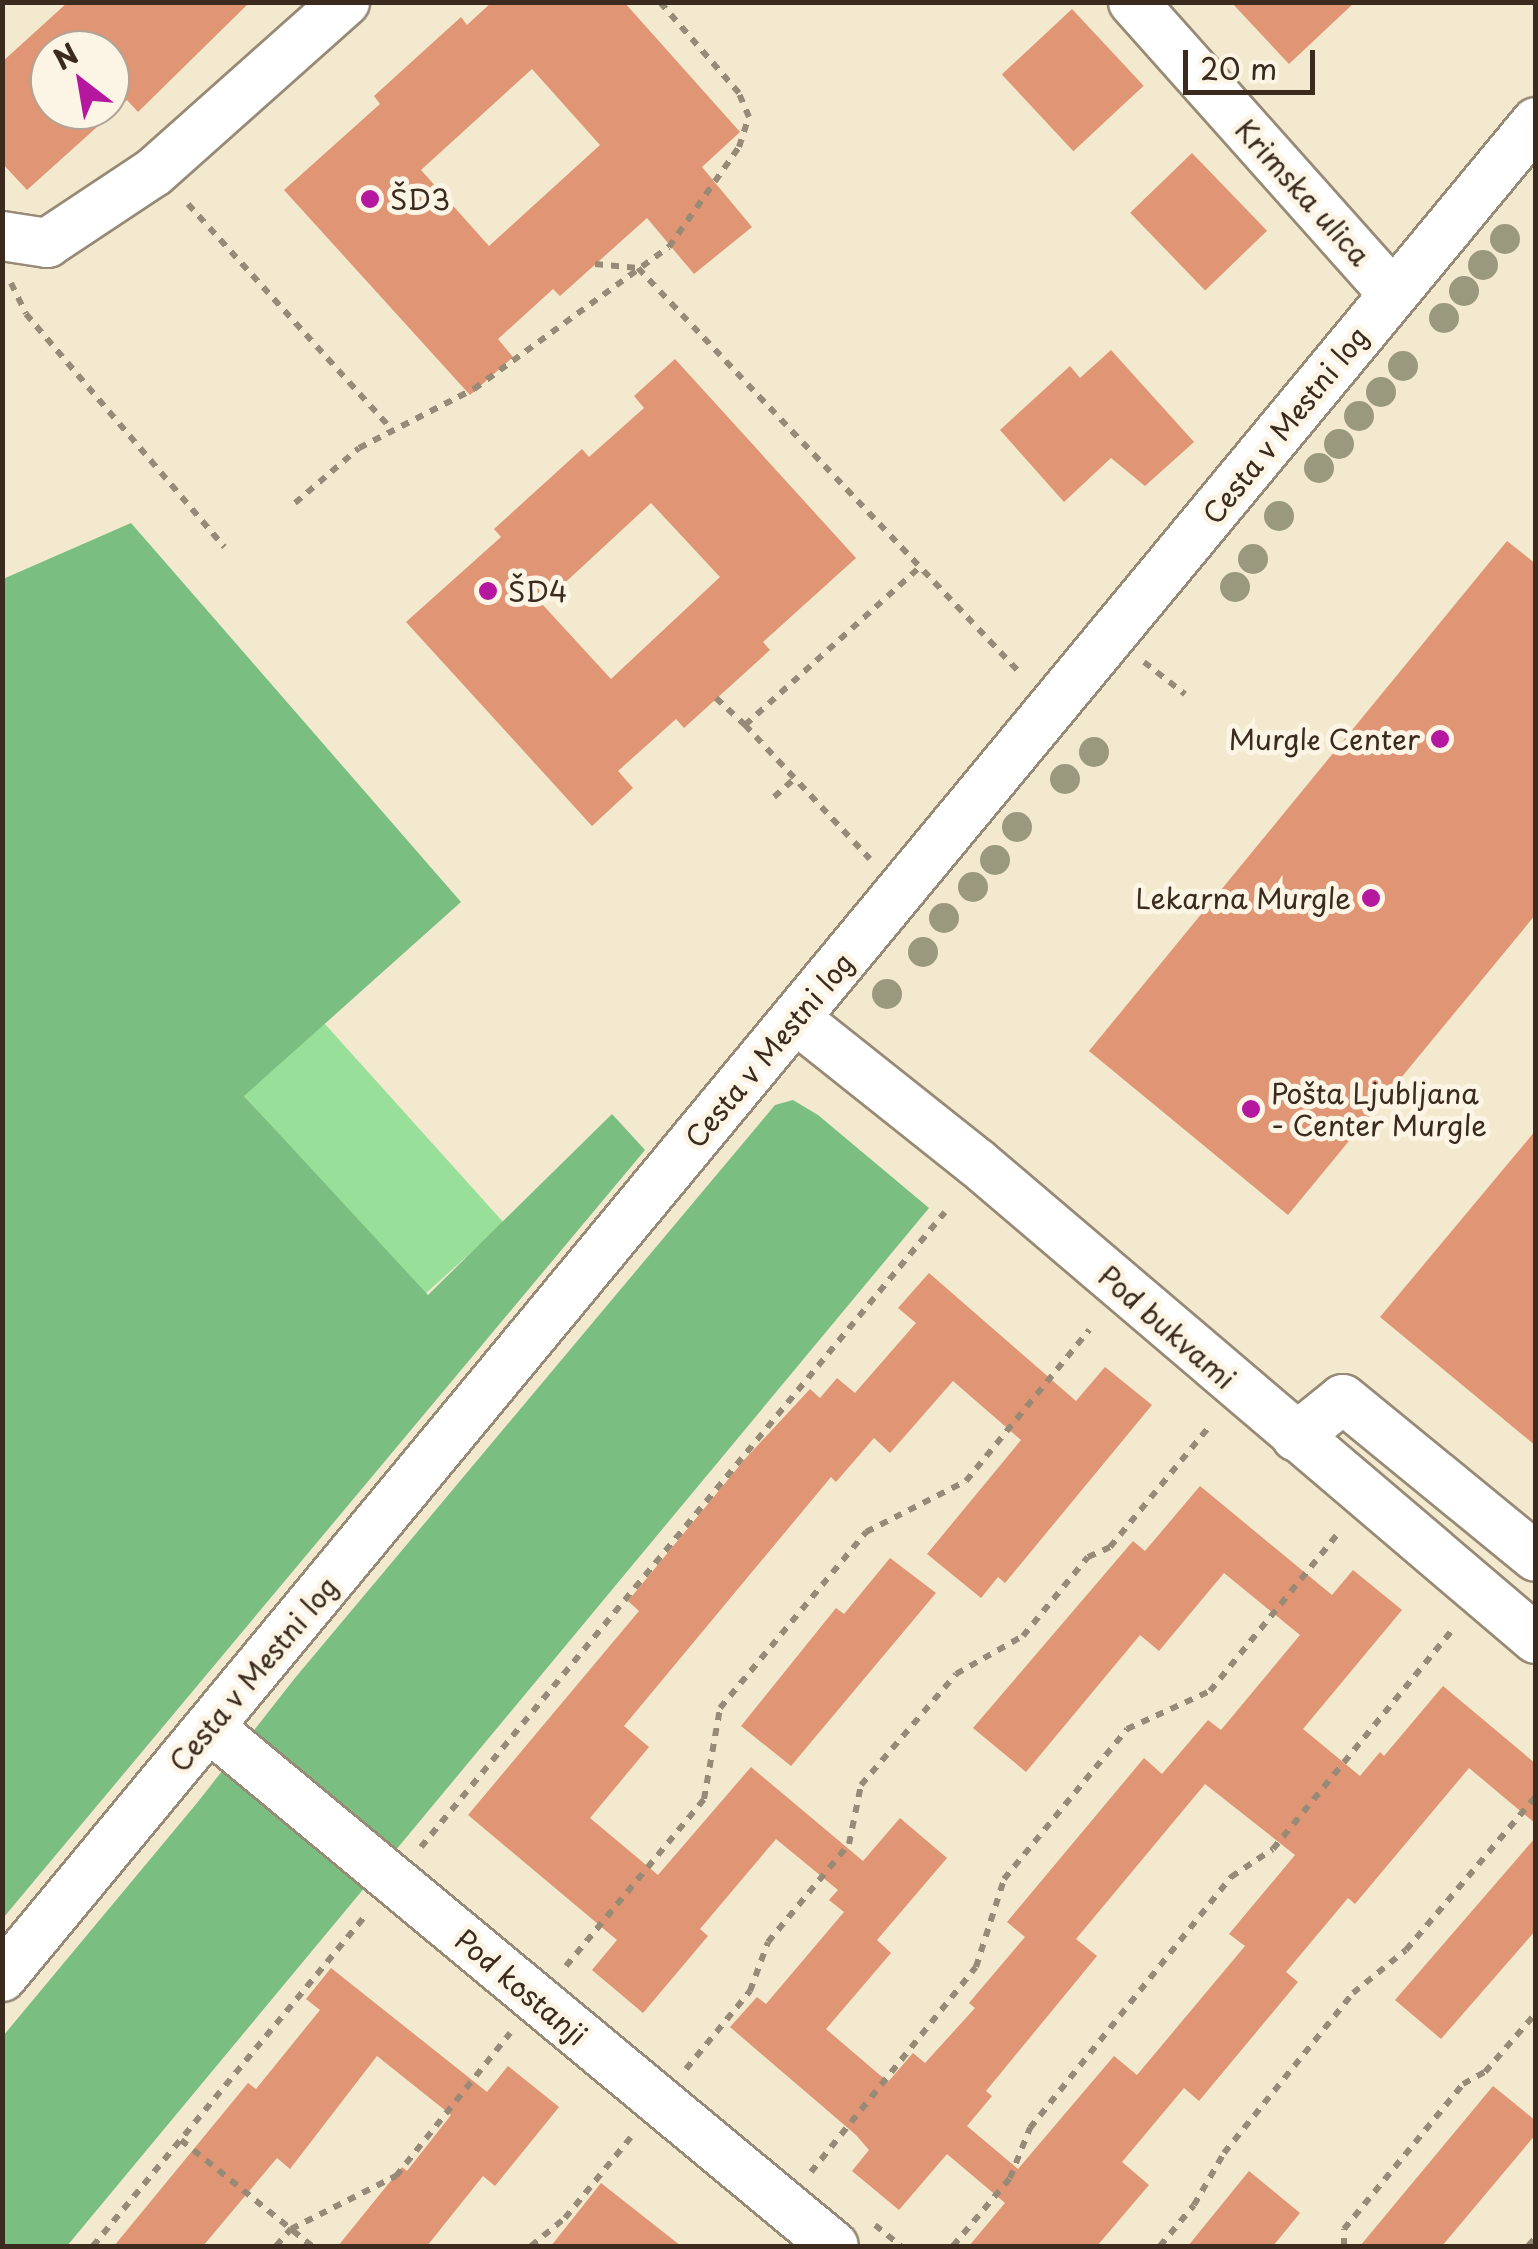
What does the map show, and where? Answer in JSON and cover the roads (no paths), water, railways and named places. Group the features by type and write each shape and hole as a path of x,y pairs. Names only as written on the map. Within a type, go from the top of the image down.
{"street":[{"path":"6,258 47,243 154,172 345,2"},
{"name":"Krimska ulica","path":"1133,2 1392,293"},
{"name":"Cesta v Mestni log","path":"2,1976 1536,122"},
{"name":"Pod bukvami","path":"796,1018 976,1162 1536,1639"},
{"path":"1296,1437 1342,1399 1536,1557"},
{"name":"Pod kostanji","path":"209,1726 834,2246"}],"place":[{"name":"ŠD3","path":"370,199"},
{"name":"ŠD4","path":"488,591"},
{"name":"Murgle Center","path":"1440,739"},
{"name":"Lekarna Murgle","path":"1371,898"},
{"name":"Pošta Ljubljana - Center Murgle","path":"1251,1109"}]}
